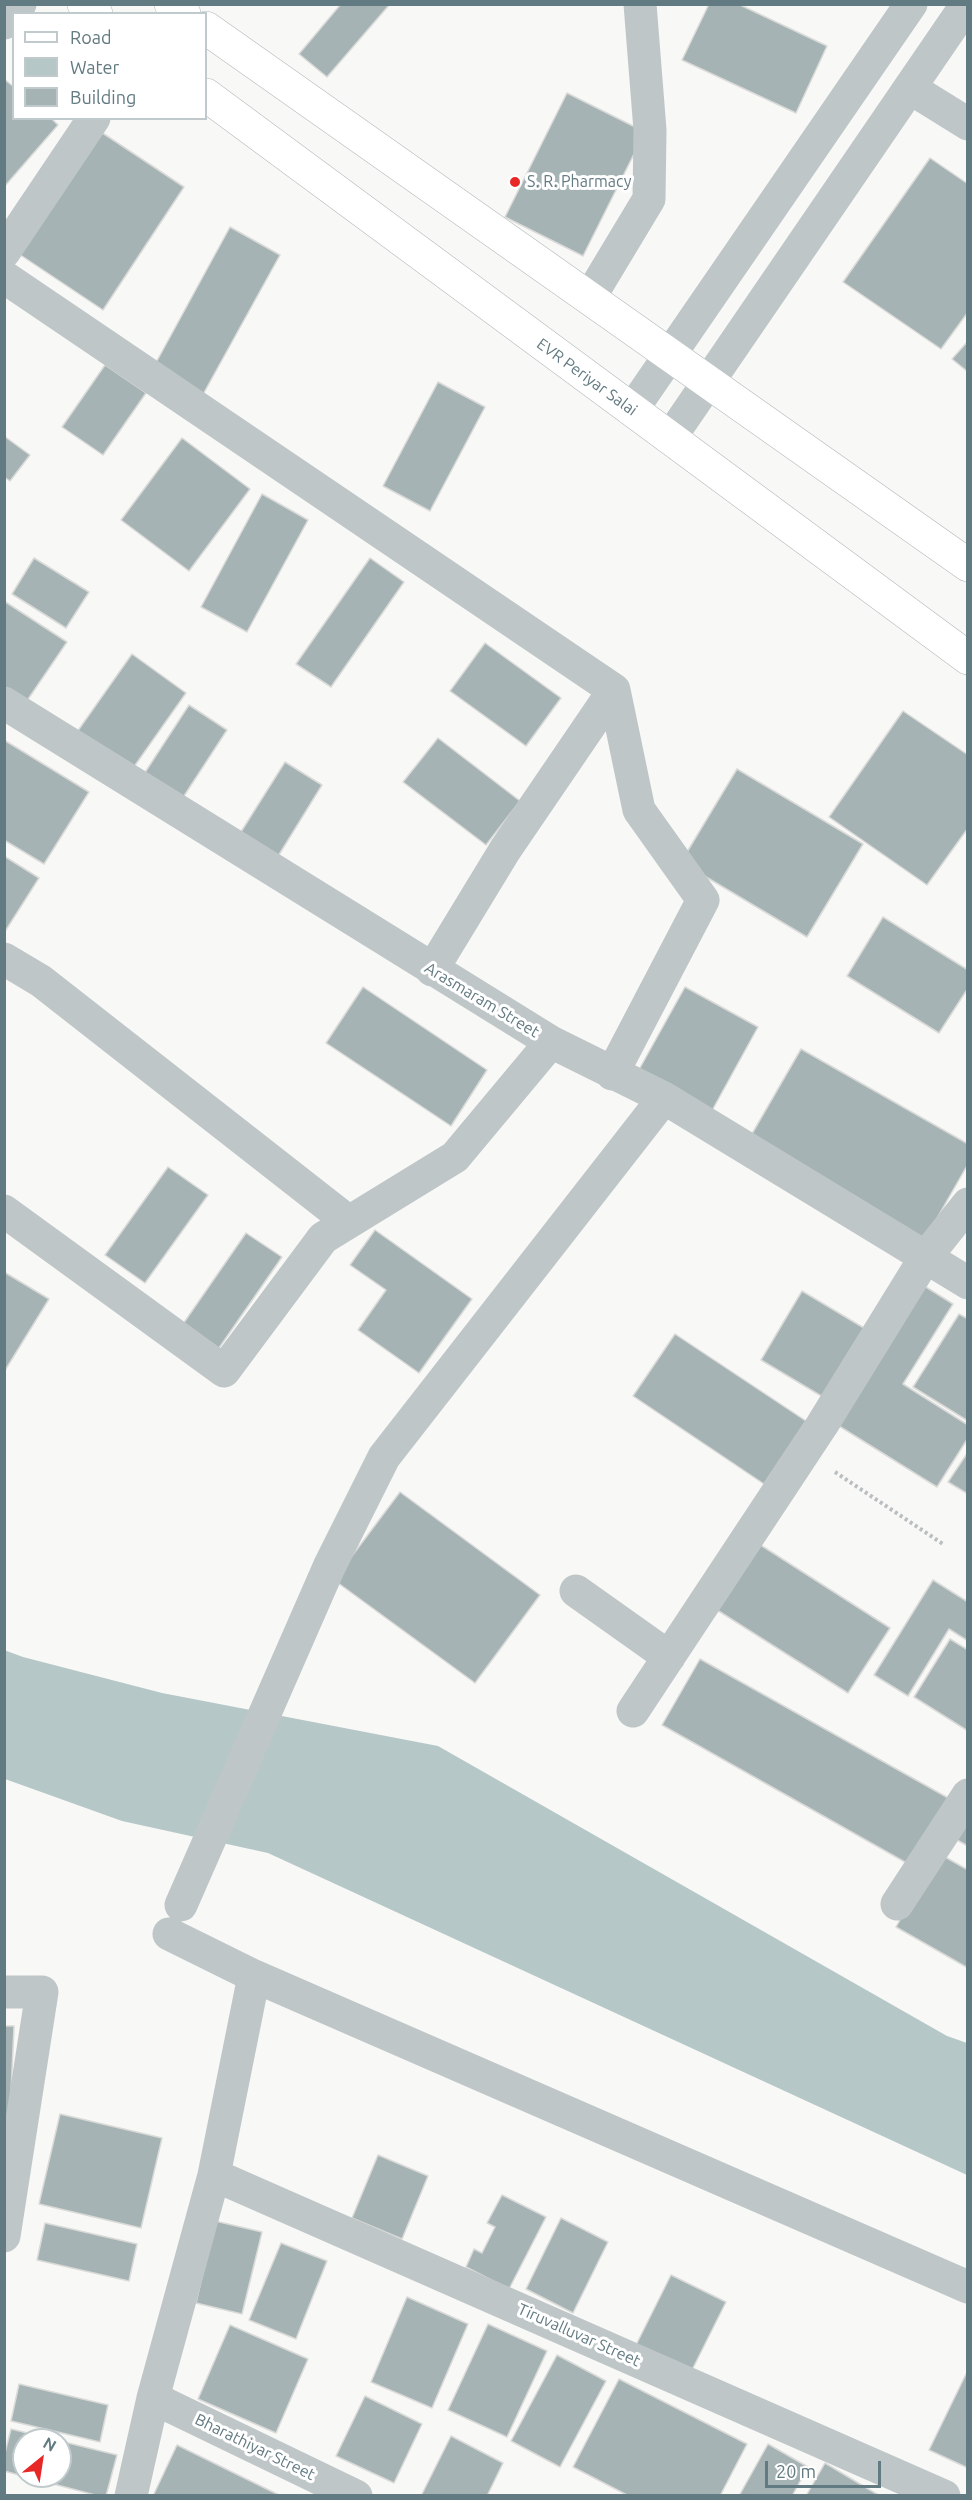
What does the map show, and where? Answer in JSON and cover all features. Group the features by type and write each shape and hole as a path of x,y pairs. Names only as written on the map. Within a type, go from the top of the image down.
{"main road":[{"path":"207,29 968,565"},
{"name":"EVR Periyar Salai","path":"207,96 968,658"}],"street":[{"path":"590,297 649,199 650,130 640,4"},
{"path":"632,410 910,4"},
{"path":"670,438 968,4"},
{"path":"910,88 968,124"},
{"path":"4,252 93,120"},
{"path":"4,277 614,690 639,810 703,900 612,1074"},
{"path":"432,970 506,850 614,690"},
{"name":"Arasmaram Street","path":"4,703 551,1042 664,1098 968,1283"},
{"path":"4,959 41,981 349,1221"},
{"path":"4,1211 224,1371 323,1238 455,1157 551,1042"},
{"path":"664,1098 384,1457 329,1567 175,1920 254,1976 968,2287"},
{"path":"633,1711 804,1451 925,1258 968,1204"},
{"path":"576,1591 669,1657"},
{"path":"897,1904 968,1795"},
{"path":"131,2496 153,2398 214,2175 254,1976"},
{"path":"4,1992 42,1992 4,2236"},
{"name":"Tiruvalluvar Street","path":"214,2175 944,2496"},
{"name":"Bharathiyar Street","path":"153,2398 356,2496"}],"path":[{"path":"804,1451 943,1544"}],"water":[{"path":"4,1650 162,1693 438,1746 947,2036 967,2043 967,2175 268,1853 122,1821 5,1779"}],"building":[{"path":"341,4 390,4 327,77 299,54"},
{"path":"709,4 738,4 827,46 796,113 682,60"},
{"path":"4,79 12,85 12,120 53,120 58,125 4,187"},
{"path":"567,93 645,132 583,256 505,217"},
{"path":"98,130 184,187 103,310 16,252"},
{"path":"930,158 968,184 968,312 941,349 843,282"},
{"path":"230,227 280,255 201,398 152,370"},
{"path":"968,341 968,372 952,359"},
{"path":"105,365 146,393 103,455 62,427"},
{"path":"438,382 485,407 430,511 383,486"},
{"path":"4,436 30,455 10,481 4,477"},
{"path":"182,438 250,489 189,571 121,520"},
{"path":"262,494 308,520 247,632 201,607"},
{"path":"34,558 89,592 66,628 12,594"},
{"path":"370,558 404,582 331,687 296,664"},
{"path":"4,601 67,642 22,708 4,697"},
{"path":"485,643 561,698 526,746 450,691"},
{"path":"132,654 186,693 131,771 77,732"},
{"path":"189,705 227,730 182,799 144,774"},
{"path":"903,711 968,755 968,828 927,885 829,817"},
{"path":"438,738 520,801 486,845 403,782"},
{"path":"4,740 89,792 44,864 4,840"},
{"path":"285,762 322,785 272,866 234,843"},
{"path":"737,769 863,844 807,937 681,862"},
{"path":"4,856 39,878 4,933"},
{"path":"883,917 968,970 968,988 939,1033 847,976"},
{"path":"363,987 487,1070 451,1126 326,1043"},
{"path":"685,987 758,1027 709,1116 636,1075"},
{"path":"801,1049 968,1144 968,1164 925,1239 749,1139"},
{"path":"168,1167 208,1195 145,1283 105,1255"},
{"path":"375,1230 472,1299 419,1373 358,1330 386,1290 350,1265"},
{"path":"246,1233 282,1257 219,1348 183,1324"},
{"path":"4,1272 49,1299 4,1372"},
{"path":"918,1282 953,1304 903,1384 968,1425 968,1438 937,1487 831,1421"},
{"path":"802,1291 864,1328 823,1397 761,1360"},
{"path":"959,1314 968,1319 968,1421 913,1387"},
{"path":"675,1334 806,1421 764,1484 633,1396"},
{"path":"968,1452 968,1494 948,1482"},
{"path":"400,1492 540,1595 475,1683 334,1580"},
{"path":"759,1544 890,1628 848,1693 717,1610"},
{"path":"933,1580 968,1602 968,1641 949,1629 908,1696 874,1675"},
{"path":"950,1639 968,1650 968,1731 914,1697"},
{"path":"700,1659 950,1799 912,1866 662,1725"},
{"path":"968,1821 968,1846 957,1840"},
{"path":"938,1853 968,1870 968,1968 896,1927"},
{"path":"4,2026 14,2026 7,2181 4,2181"},
{"path":"60,2114 162,2138 141,2228 39,2204"},
{"path":"378,2155 428,2176 402,2239 352,2218"},
{"path":"502,2195 546,2217 509,2289 466,2267 474,2249 482,2253 495,2227 487,2223"},
{"path":"561,2218 608,2242 573,2313 526,2289"},
{"path":"215,2221 262,2232 242,2314 196,2303"},
{"path":"45,2223 137,2244 129,2281 37,2260"},
{"path":"281,2243 327,2261 296,2339 249,2320"},
{"path":"671,2275 726,2302 691,2372 636,2345"},
{"path":"407,2297 468,2324 432,2408 371,2382"},
{"path":"488,2324 547,2351 507,2437 448,2410"},
{"path":"230,2325 308,2359 276,2433 198,2399"},
{"path":"557,2355 606,2381 560,2467 511,2441"},
{"path":"968,2370 968,2468 929,2450"},
{"path":"619,2379 747,2444 720,2496 629,2496 573,2467"},
{"path":"19,2384 108,2405 100,2442 72,2435 72,2428 41,2428 11,2421"},
{"path":"365,2396 422,2424 394,2483 336,2456"},
{"path":"12,2429 12,2473 4,2471 4,2457"},
{"path":"451,2436 503,2463 487,2496 421,2496"},
{"path":"72,2444 117,2455 106,2496 69,2488 72,2488"},
{"path":"768,2444 808,2467 792,2496 739,2496"},
{"path":"177,2445 281,2496 153,2496"},
{"path":"825,2463 880,2496 806,2496"}],"place":[{"name":"S. R. Pharmacy","path":"515,182"}]}
